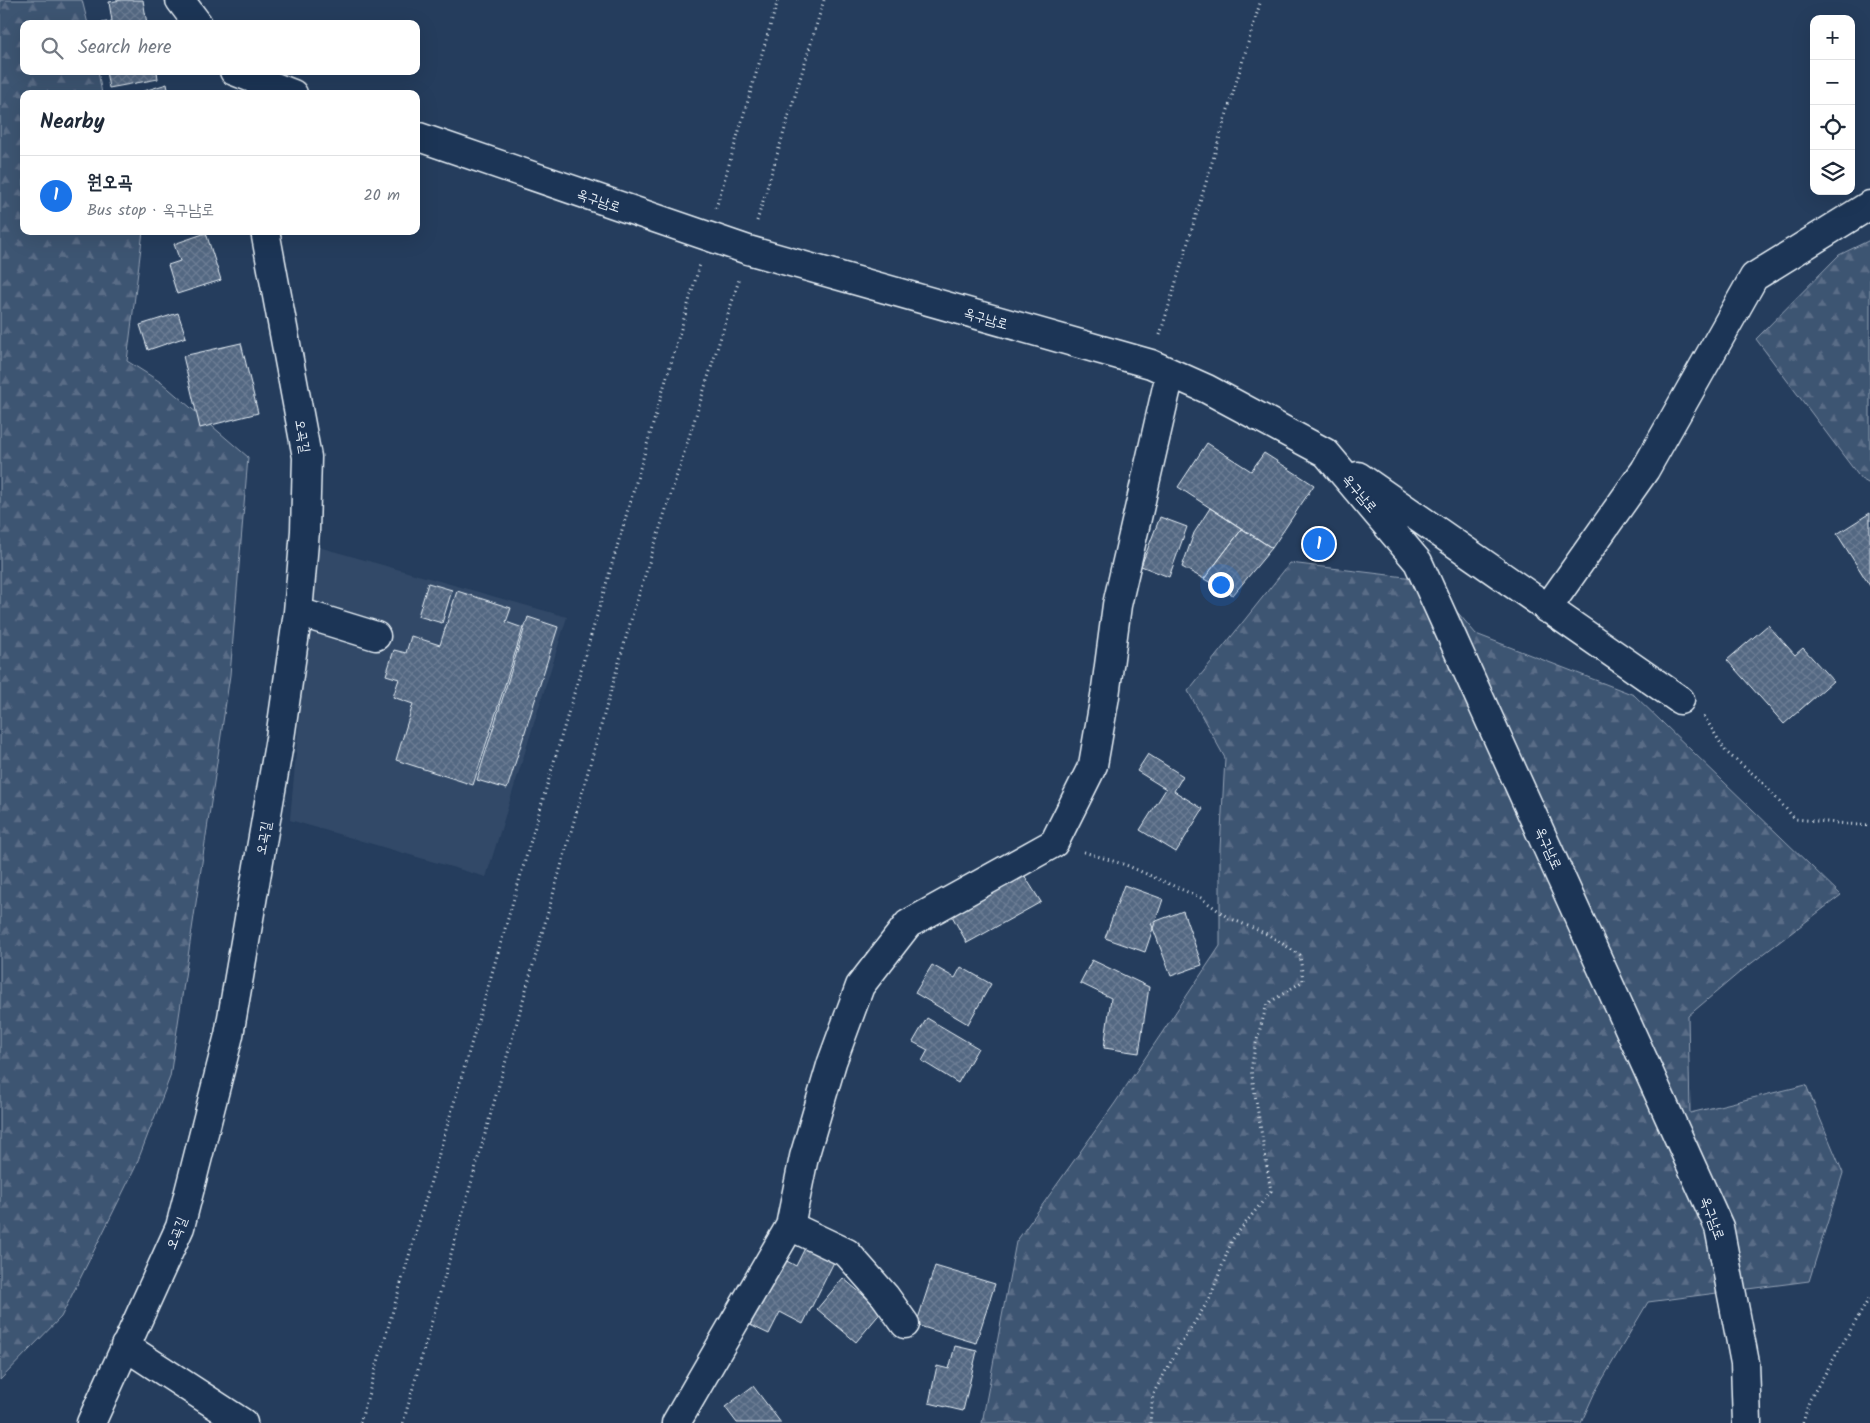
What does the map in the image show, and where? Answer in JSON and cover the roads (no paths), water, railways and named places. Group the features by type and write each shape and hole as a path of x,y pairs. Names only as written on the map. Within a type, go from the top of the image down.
{"street":[{"path":"180,0 195,20"},
{"path":"236,80 277,90"},
{"name":"옥구남로","path":"420,137 748,250 1161,369 1207,389 1326,453 1418,562 1719,1227 1745,1363 1747,1423"},
{"path":"1547,609 1645,470 1754,276 1870,205"},
{"name":"오곡길","path":"91,1423 180,1227 229,1035 280,738 298,612 305,531 307,458 265,235"},
{"path":"676,1423 790,1226 806,1148 832,1062 860,986 908,924 1054,843 1093,765 1105,696 1117,605 1161,369"},
{"path":"1326,453 1680,700"},
{"path":"298,612 376,636"},
{"path":"790,1226 847,1254 885,1296 905,1324"},
{"path":"125,1346 243,1423"}],"place":[{"name":"원오곡","path":"1319,544"}]}
